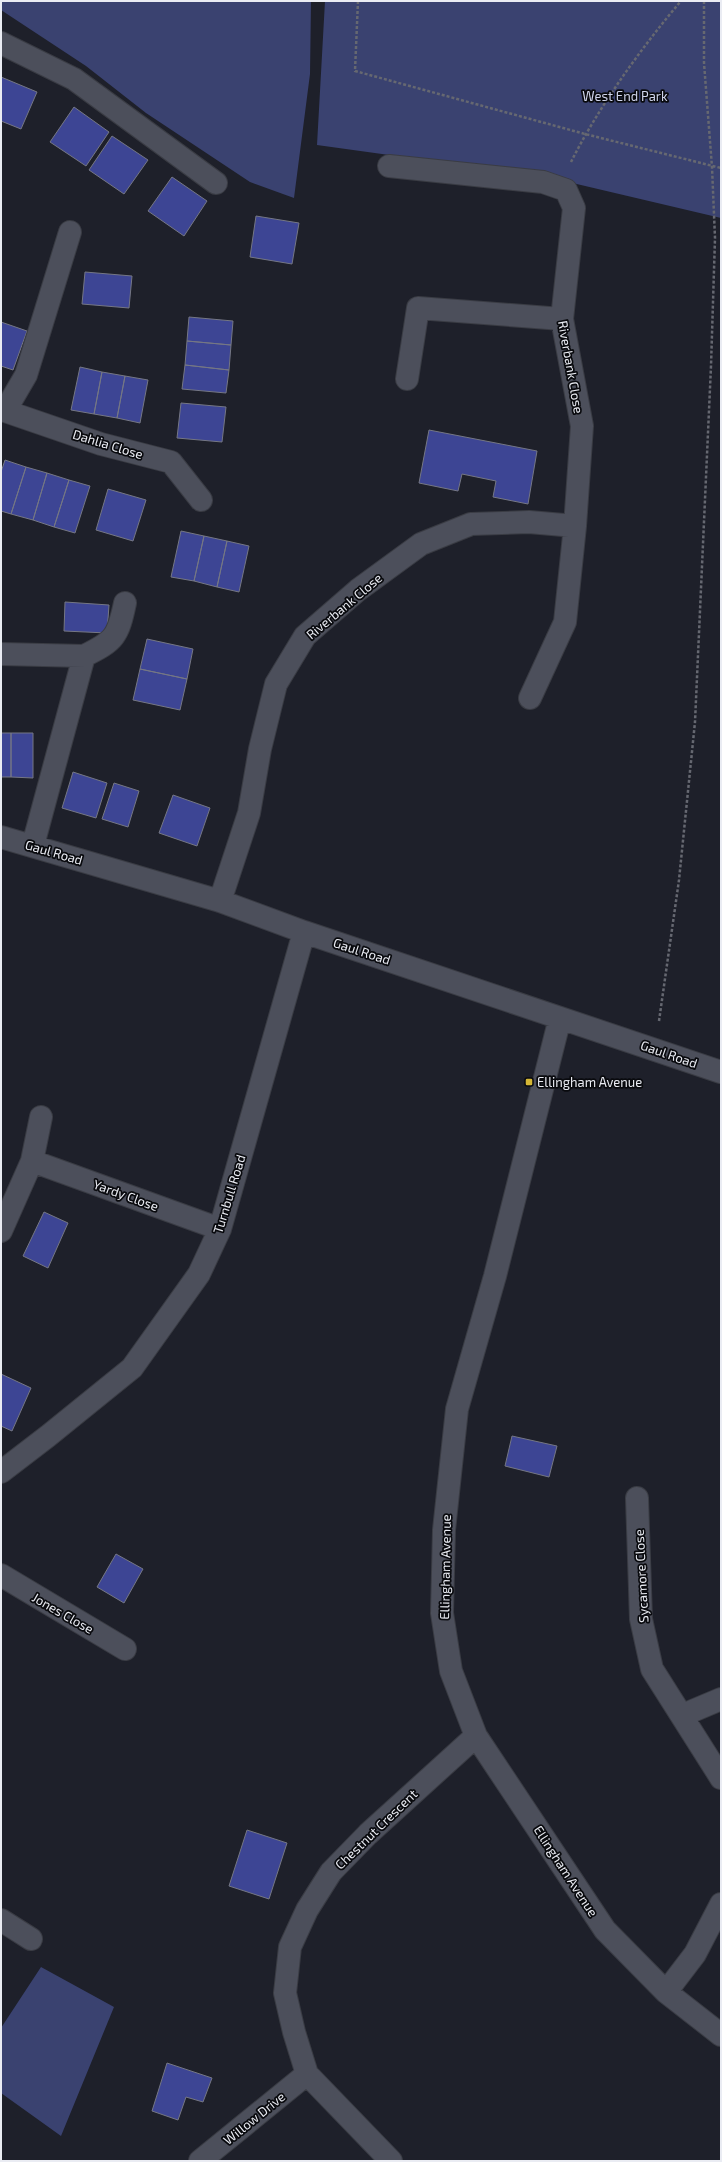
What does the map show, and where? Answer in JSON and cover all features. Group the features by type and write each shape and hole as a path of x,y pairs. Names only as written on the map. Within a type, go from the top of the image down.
{"street":[{"path":"1,43 74,79 216,183"},
{"path":"389,166 543,182 558,188"},
{"name":"Riverbank Close","path":"530,698 565,622 575,526 582,426 562,319 574,208 566,190 558,188"},
{"path":"3,409 26,375 70,232"},
{"path":"407,379 418,308 562,319"},
{"name":"Dahlia Close","path":"3,409 101,444 171,462 201,500"},
{"name":"Riverbank Close","path":"220,901 249,813 260,749 276,684 305,636 358,590 421,544 471,524 529,522 575,526"},
{"path":"1,654 84,656 113,640 120,626 125,603"},
{"path":"33,845 84,656"},
{"name":"Gaul Road","path":"1,837 33,845 220,901 304,932 721,1072"},
{"name":"Turnbull Road","path":"1,1472 132,1368 199,1274 220,1229 304,932"},
{"name":"Ellingham Avenue","path":"560,1018 495,1276 457,1409 444,1530 442,1613 451,1671 476,1736 605,1930 666,1992 721,2035"},
{"path":"1,1231 32,1161 41,1117"},
{"name":"Yardy Close","path":"32,1161 220,1229"},
{"name":"Sycamore Close","path":"637,1498 641,1619 652,1669 683,1715 721,1778"},
{"name":"Jones Close","path":"1,1575 125,1649"},
{"path":"683,1715 721,1699"},
{"name":"Chestnut Crescent","path":"391,2161 307,2074 294,2032 285,1993 290,1947 307,1910 331,1872 368,1834 476,1736"},
{"path":"666,1992 695,1954 721,1904"},
{"path":"1,1920 31,1939"},
{"name":"Willow Drive","path":"200,2161 307,2074"}],"path":[{"path":"358,1 355,71 585,134 712,167 721,168"},
{"path":"558,188 585,134 658,27 680,1"},
{"path":"653,1049 663,1000 680,880 695,722 715,245 712,167 704,63 704,1"}],"green space":[{"path":"1,1 311,1 310,74 294,198 250,182 146,113 86,66 1,10"},
{"name":"West End Park","path":"325,1 721,1 721,218 547,177 317,145"},
{"path":"41,1967 114,2007 61,2136 1,2093 1,2028"}],"building":[{"path":"1,77 37,92 21,129 1,121"},
{"path":"74,107 109,132 86,166 50,142"},
{"path":"112,136 148,160 124,194 89,170"},
{"path":"172,177 207,201 184,236 148,211"},
{"path":"256,216 299,223 292,264 250,257"},
{"path":"85,272 132,276 129,308 82,304"},
{"path":"189,317 233,321 231,345 187,341"},
{"path":"1,322 27,331 13,370 1,366"},
{"path":"187,341 231,345 229,370 185,365"},
{"path":"185,365 229,370 226,393 182,389"},
{"path":"80,367 102,372 94,414 71,410"},
{"path":"102,372 125,376 117,418 94,414"},
{"path":"125,376 148,380 140,423 117,418"},
{"path":"181,403 226,407 222,442 177,438"},
{"path":"429,430 537,451 528,504 493,497 496,481 462,474 458,491 419,483"},
{"path":"5,460 26,467 11,514 1,511 1,472"},
{"path":"26,467 47,473 33,520 11,514"},
{"path":"47,473 69,480 54,527 33,520"},
{"path":"69,480 90,486 75,533 54,527"},
{"path":"108,489 146,500 133,541 96,530"},
{"path":"181,531 204,536 194,581 171,577"},
{"path":"204,536 227,541 217,587 194,581"},
{"path":"227,541 249,546 239,592 217,587"},
{"path":"65,602 109,605 107,633 64,631"},
{"path":"147,639 193,649 187,679 140,669"},
{"path":"140,669 187,679 180,710 133,700"},
{"path":"1,733 11,733 11,777 1,777"},
{"path":"11,733 33,733 33,778 11,777"},
{"path":"73,772 107,783 96,818 62,808"},
{"path":"114,783 139,791 128,827 102,819"},
{"path":"173,795 210,808 197,846 159,833"},
{"path":"44,1212 68,1223 48,1268 23,1256"},
{"path":"1,1374 31,1388 12,1431 1,1426"},
{"path":"512,1436 557,1446 549,1477 505,1466"},
{"path":"116,1554 143,1569 124,1603 97,1587"},
{"path":"247,1830 287,1843 269,1899 229,1886"},
{"path":"167,2063 212,2078 203,2102 186,2097 178,2120 152,2111"}],"place":[{"name":"Ellingham Avenue","path":"529,1082"}]}
